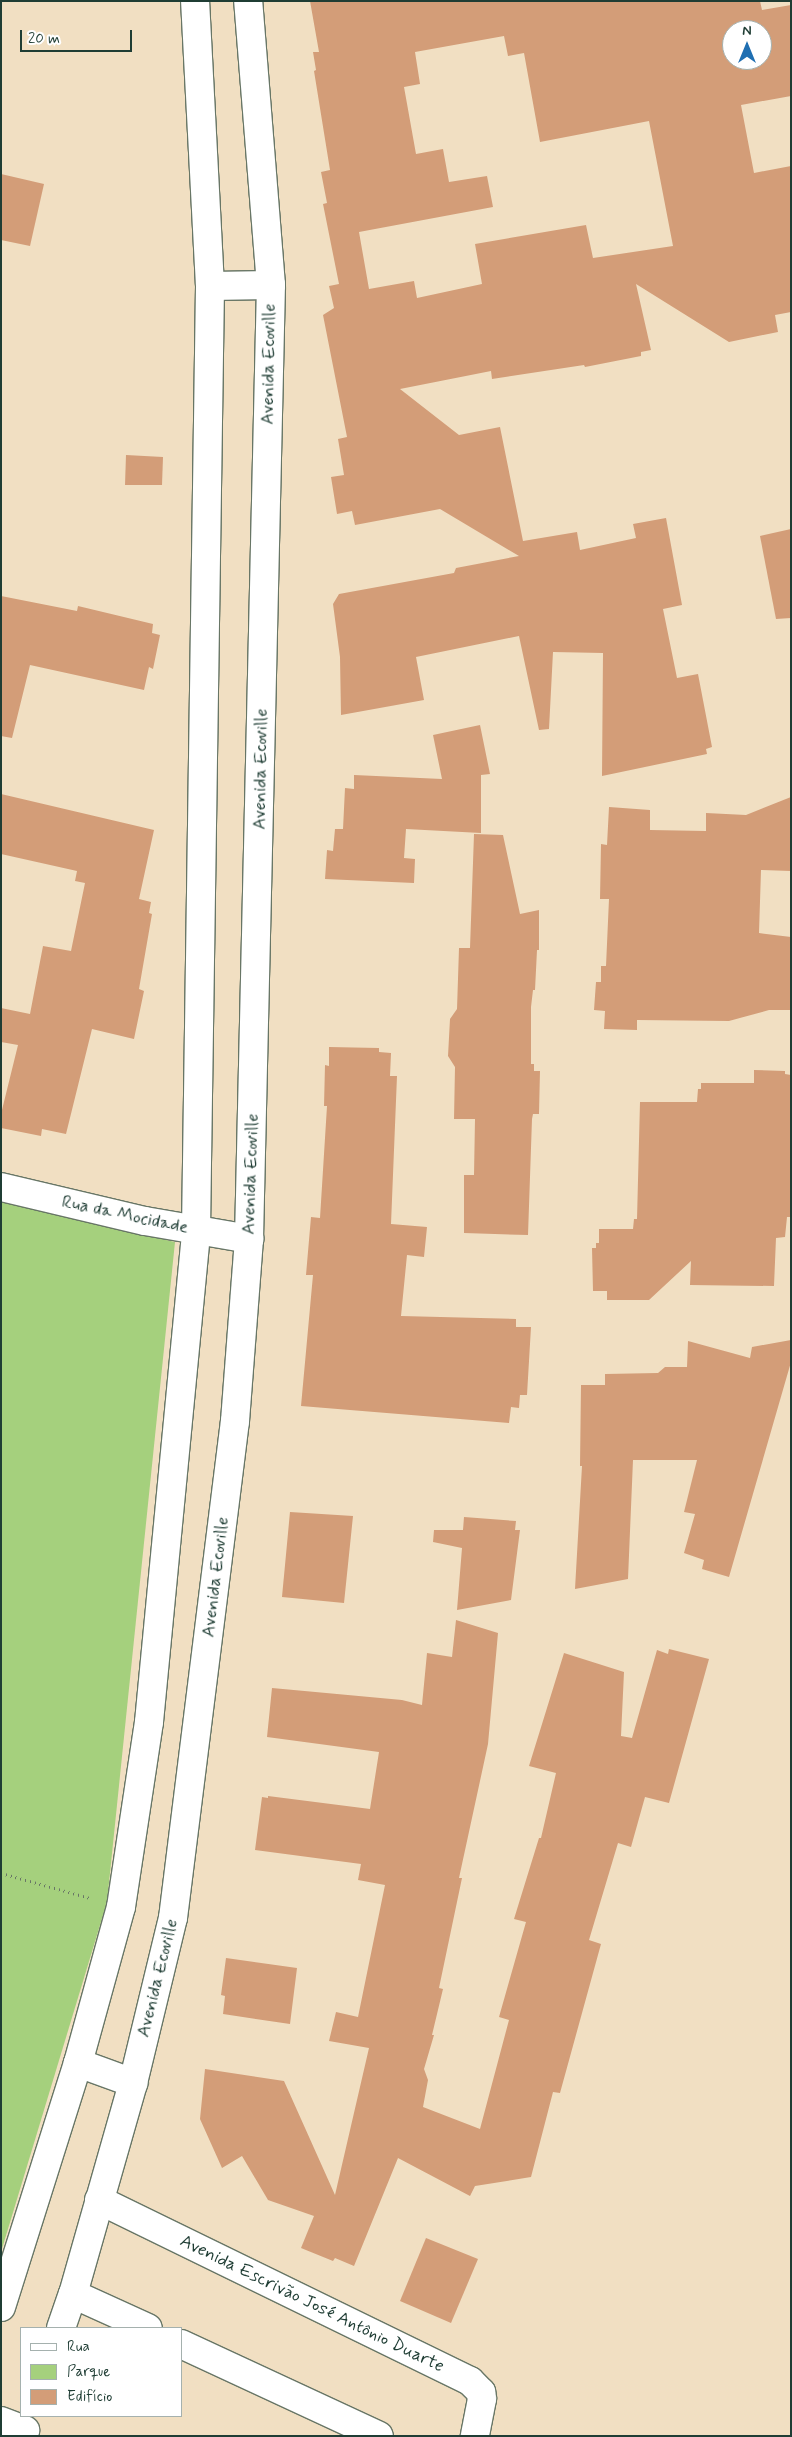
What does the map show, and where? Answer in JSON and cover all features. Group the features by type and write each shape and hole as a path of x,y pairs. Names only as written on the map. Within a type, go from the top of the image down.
{"street":[{"path":"1,2307 78,2063 122,1907 148,1722 196,1230 210,286 195,1"},
{"name":"Avenida Ecoville","path":"61,2327 73,2294 133,2083 173,1918 229,1475 249,1239 271,285 248,1"},
{"path":"210,286 271,285"},
{"name":"Rua da Mocidade","path":"1,1186 145,1221 249,1239"},
{"path":"78,2063 133,2083"},
{"name":"Avenida Escrivão José Antônio Duarte","path":"99,2200 470,2381 481,2392 482,2399 475,2436"},
{"path":"73,2294 146,2327"},
{"path":"182,2344 379,2436"}],"path":[{"path":"1,1873 122,1907"}],"green space":[{"path":"1,1202 175,1242 107,1902 1,2252"}],"building":[{"path":"310,1 760,1 762,10 791,5 791,96 741,105 754,173 791,166 791,312 775,315 778,332 729,342 636,284 651,350 641,352 641,356 585,367 584,365 492,379 491,371 400,389 459,435 500,427 523,541 577,532 580,550 636,538 633,524 666,518 682,605 663,609 677,678 698,674 712,747 706,749 707,754 602,776 603,653 553,652 549,729 539,730 519,636 416,657 424,700 341,715 340,657 333,604 339,594 454,573 456,568 519,556 440,509 355,525 352,511 337,514 331,477 344,475 338,439 347,437 323,315 334,308 329,286 339,284 323,204 327,203 321,172 330,170 314,71 316,70 313,52 319,52","holes":["504,36 508,56 524,53 540,142 649,121 673,246 593,258 586,225 475,244 482,284 417,298 414,281 369,289 359,232 493,207 487,176 449,182 443,149 416,154 404,87 420,84 415,52"]},
{"path":"1,174 44,184 30,246 1,240"},
{"path":"126,455 163,457 162,485 125,485"},
{"path":"791,529 791,618 776,619 760,536"},
{"path":"1,596 77,611 78,606 153,624 152,633 160,635 153,669 149,667 144,690 30,665 12,738 1,736"},
{"path":"480,725 490,774 481,775 481,833 406,829 404,858 415,859 414,883 325,879 327,850 333,851 335,829 343,829 345,788 354,789 354,775 442,779 433,735"},
{"path":"1,794 154,830 139,899 151,902 149,913 152,914 139,989 144,991 134,1039 92,1029 66,1134 42,1129 41,1136 1,1128 1,1114 18,1045 1,1042 1,1008 30,1014 43,946 71,951 85,883 75,881 77,871 1,854"},
{"path":"791,797 791,871 761,870 759,933 791,937 791,1010 769,1010 729,1021 637,1020 637,1030 604,1029 605,1011 594,1010 596,982 601,982 601,966 606,966 609,899 600,899 601,844 607,845 609,807 650,810 650,830 706,831 706,813 746,815"},
{"path":"474,834 503,835 520,914 539,910 539,950 537,950 535,990 533,990 531,1007 531,1064 534,1064 534,1071 540,1071 539,1114 533,1114 532,1119 528,1235 464,1233 464,1175 474,1175 475,1119 454,1119 455,1067 448,1056 450,1019 457,1009 459,948 470,948"},
{"path":"329,1047 379,1048 379,1052 391,1053 390,1076 397,1076 391,1224 427,1227 424,1257 407,1255 401,1316 516,1319 516,1327 531,1327 527,1395 520,1395 519,1408 511,1407 509,1423 301,1406 313,1275 306,1275 311,1217 320,1218 327,1106 324,1106 325,1065 329,1066"},
{"path":"754,1070 785,1071 785,1074 791,1075 791,1217 787,1217 785,1237 776,1238 774,1286 690,1285 691,1261 649,1300 607,1300 607,1291 593,1291 592,1248 596,1248 596,1243 599,1243 599,1229 633,1229 634,1219 637,1219 640,1102 697,1102 698,1089 701,1089 701,1083 754,1083"},
{"path":"791,1340 791,1362 729,1577 702,1569 704,1560 684,1553 695,1514 684,1512 697,1460 633,1460 628,1579 575,1589 582,1466 580,1466 581,1385 605,1385 605,1374 658,1373 665,1367 687,1367 688,1341 750,1358 752,1347"},
{"path":"290,1512 353,1516 344,1603 282,1597"},
{"path":"464,1517 516,1521 515,1530 520,1530 511,1600 457,1610 462,1548 433,1542 434,1530 463,1530"},
{"path":"456,1620 498,1633 488,1744 459,1878 462,1878 439,1988 443,1989 432,2035 434,2035 424,2069 428,2080 423,2107 480,2129 509,2020 499,2017 526,1922 514,1919 539,1838 541,1838 556,1773 529,1766 564,1653 624,1672 621,1736 632,1738 657,1650 668,1654 669,1649 709,1659 669,1803 645,1797 631,1847 618,1843 589,1940 601,1944 560,2093 553,2092 531,2177 475,2186 470,2196 398,2158 354,2266 335,2258 333,2261 301,2248 314,2216 268,2200 242,2156 222,2168 200,2119 205,2069 284,2081 335,2195 369,2048 329,2041 336,2012 358,2017 385,1885 358,1880 361,1864 255,1850 262,1797 268,1798 268,1796 370,1809 379,1752 267,1737 272,1688 402,1700 422,1705 427,1653 452,1657"},
{"path":"226,1958 297,1968 290,2024 223,2014 225,1996 221,1995"},
{"path":"426,2238 478,2259 451,2323 400,2301"}]}
